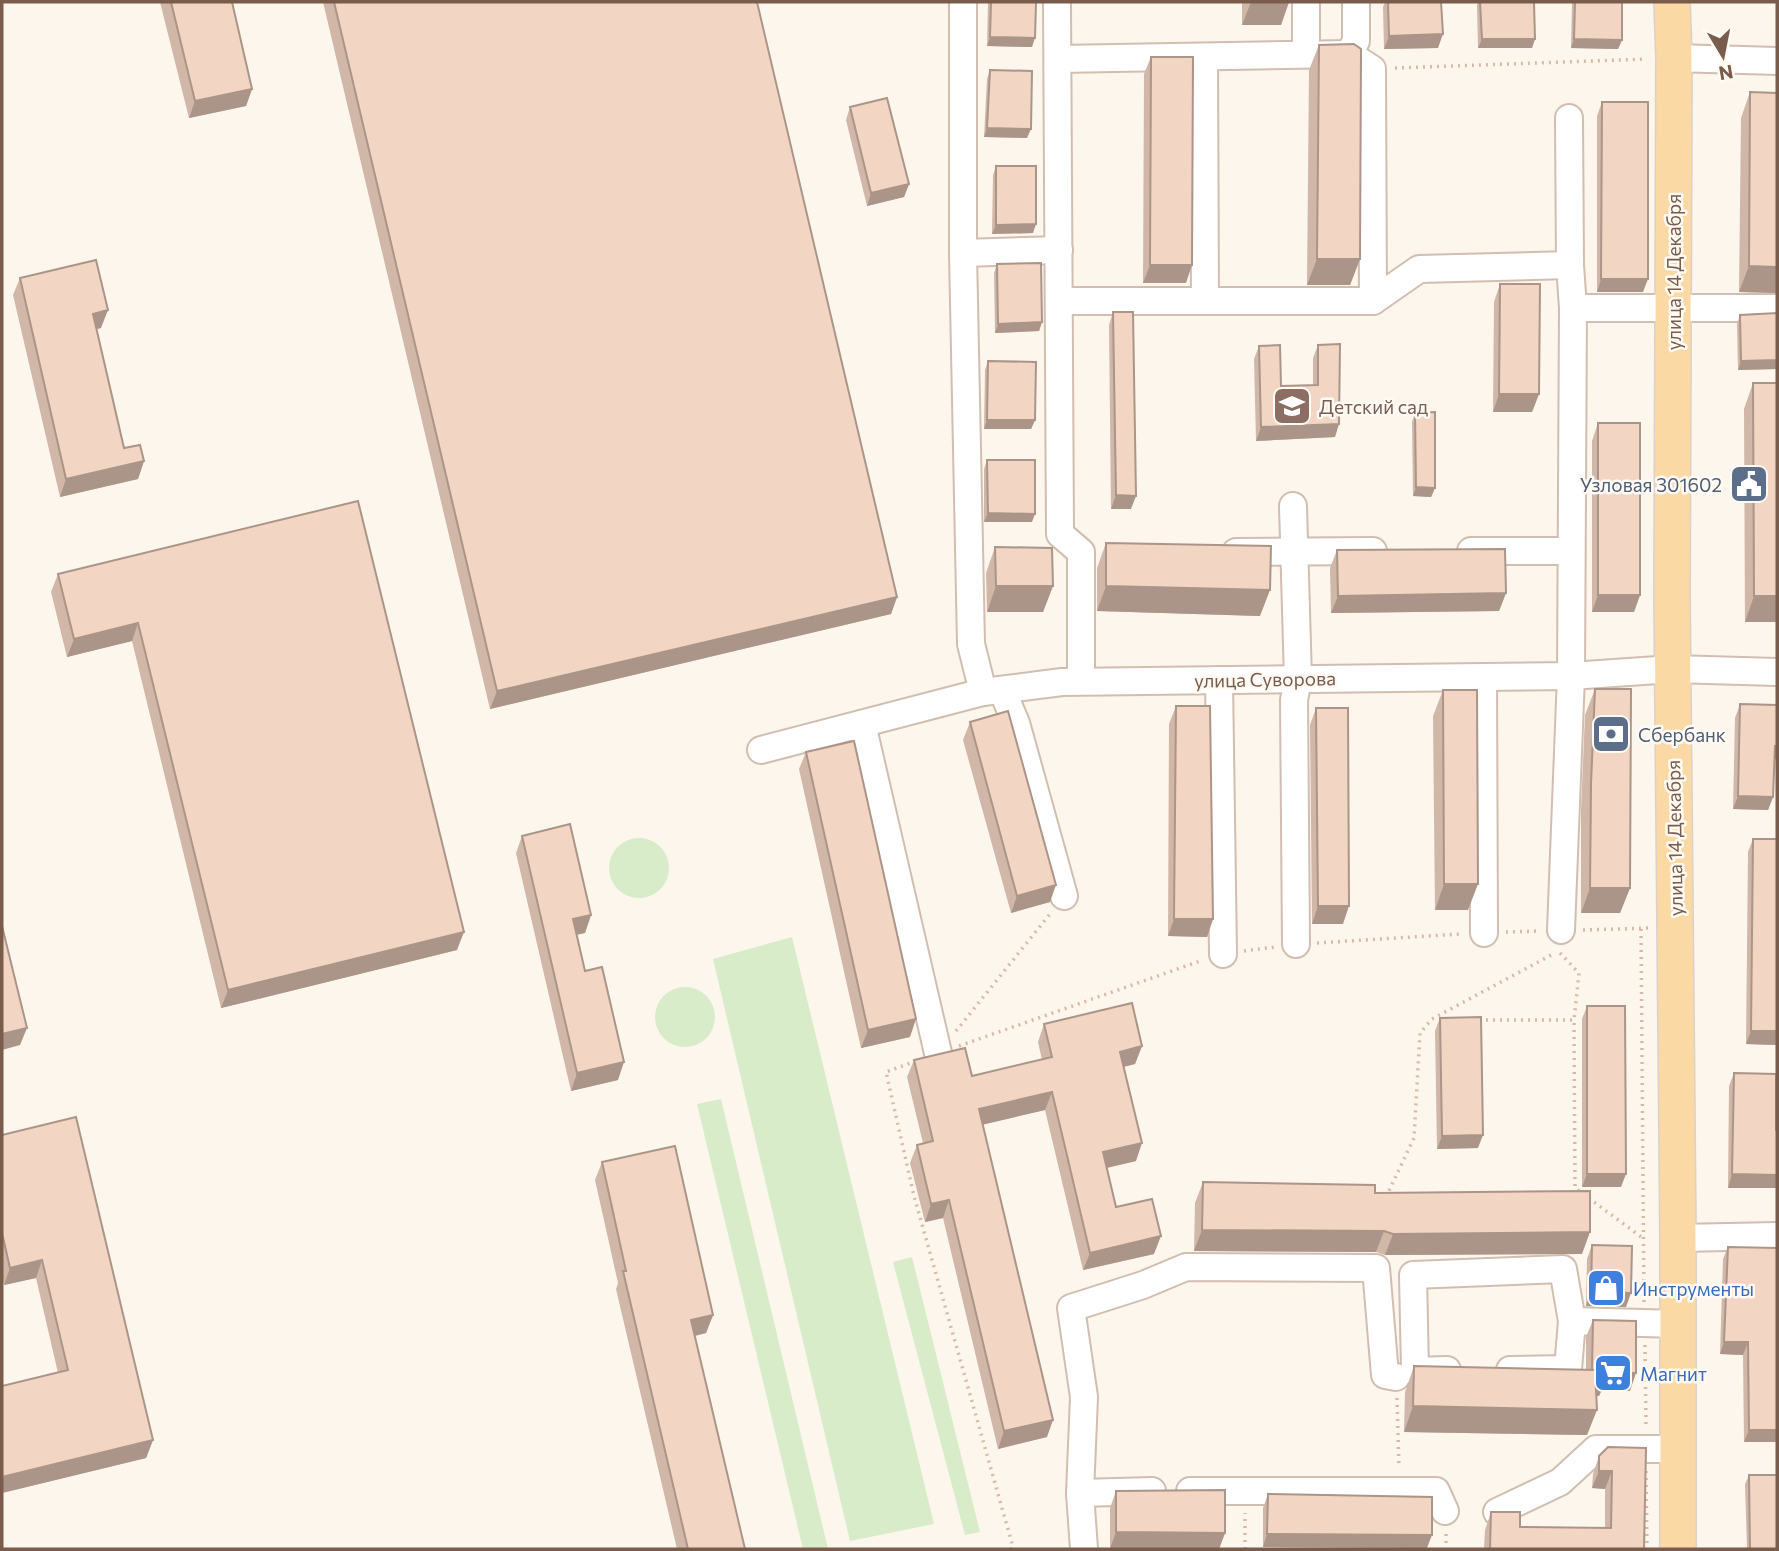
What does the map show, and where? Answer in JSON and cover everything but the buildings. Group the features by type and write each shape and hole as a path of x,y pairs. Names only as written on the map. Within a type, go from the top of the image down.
{"main road":[{"name":"улица 14 Декабря","path":"1672,2 1672,668 1678,1238 1678,1549"}],"street":[{"path":"963,2 963,253 971,645 992,691 1016,723 1064,896"},
{"path":"1057,2 1060,534 1081,552 1081,681"},
{"path":"1306,2 1306,54"},
{"path":"1349,54 1356,41 1356,2"},
{"path":"1058,60 1349,54 1371,69 1373,301"},
{"path":"1204,57 1205,301"},
{"path":"1674,58 1777,61"},
{"path":"1561,930 1571,676 1573,308 1569,118"},
{"path":"963,253 1059,250"},
{"path":"1059,301 1373,301 1419,270 1570,265"},
{"path":"1573,308 1777,308"},
{"path":"1293,506 1298,679 1294,700 1296,944"},
{"path":"1215,552 1392,551"},
{"path":"1447,551 1570,551"},
{"path":"1041,552 1108,552"},
{"name":"улица Суворова","path":"761,750 992,691 1062,682 1571,676 1672,668 1777,672"},
{"path":"1483,677 1485,933"},
{"path":"1219,680 1223,954"},
{"path":"862,724 938,1053"},
{"path":"1678,1238 1777,1236"},
{"path":"1084,1549 1080,1493 1084,1397 1071,1308 1143,1285 1186,1267 1376,1268 1385,1375 1395,1377"},
{"path":"1563,1269 1572,1321 1568,1369 1415,1371 1413,1275 1563,1269"},
{"path":"1572,1321 1678,1324"},
{"path":"1497,1512 1560,1482 1597,1449 1678,1449"},
{"path":"1080,1493 1437,1491 1444,1511"}],"path":[{"path":"1371,69 1674,58"},
{"path":"938,1053 1064,896"},
{"path":"1011,1549 1013,1547 914,1195 886,1072 1223,954 1296,944 1485,933 1675,928"},
{"path":"1640,929 1644,1307"},
{"path":"1385,1206 1386,1195 1414,1138 1420,1033 1432,1019 1465,1003 1535,961 1558,951 1579,973 1574,1020 1575,1188 1644,1239"},
{"path":"1432,1019 1445,1019"},
{"path":"1471,1020 1574,1020"},
{"path":"1645,1334 1646,1428"},
{"path":"1395,1377 1399,1491"},
{"path":"1646,1468 1647,1549"},
{"path":"1245,1490 1245,1549"}],"green space":[{"path":"639,838 656,843 664,851 669,868 664,885 656,893 639,898 622,893 614,885 609,868 614,851 622,843"},
{"path":"792,937 934,1524 850,1541 713,959"},
{"path":"685,987 706,996 715,1017 706,1038 685,1047 664,1038 655,1017 664,996"},
{"path":"721,1099 828,1549 803,1549 697,1104"},
{"path":"912,1257 980,1532 965,1535 893,1262"}],"place":[{"name":"Детский сад","path":"1292,406"},
{"name":"Узловая 301602","path":"1749,484"},
{"name":"Сбербанк","path":"1611,734"},
{"name":"Инструменты","path":"1606,1288"},
{"name":"Магнит","path":"1613,1373"}]}
